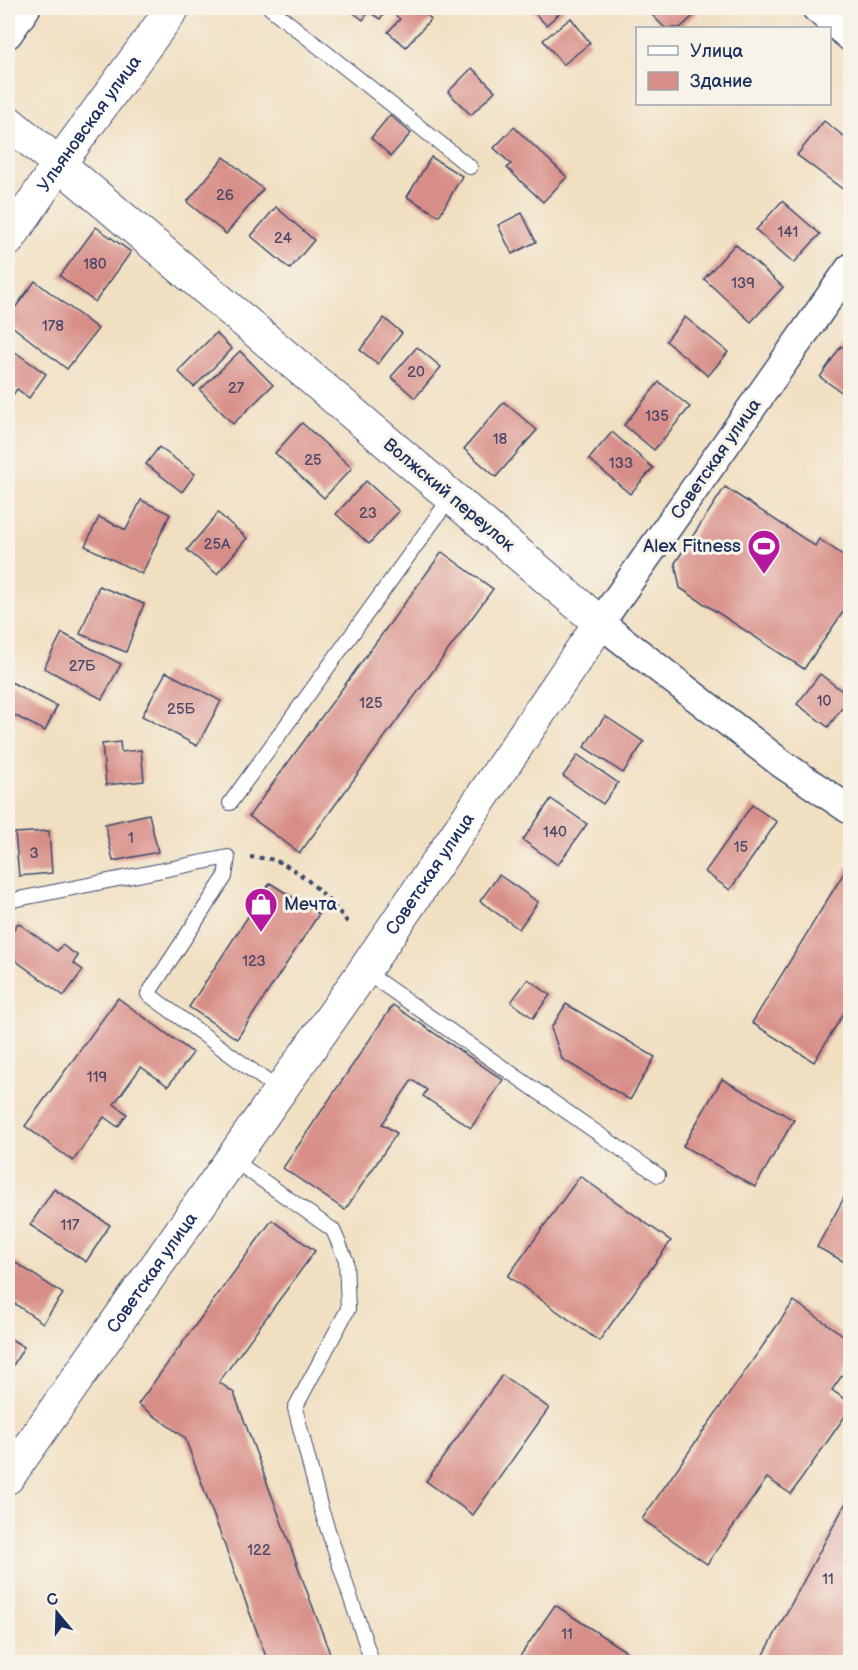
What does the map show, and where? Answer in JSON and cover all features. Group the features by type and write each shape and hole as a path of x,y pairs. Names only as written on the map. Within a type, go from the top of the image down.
{"street":[{"path":"8,34 26,8"},
{"name":"Ульяновская улица","path":"8,240 59,164 174,8"},
{"path":"816,8 850,37"},
{"name":"Волжский переулок","path":"8,122 600,623 782,764 850,810"},
{"name":"Советская улица","path":"8,1478 364,970 600,623 850,268"}],"lane":[{"path":"270,8 470,167"},
{"path":"230,803 451,497"},
{"path":"8,901 228,856 225,877 148,994 280,1091"},
{"path":"364,970 658,1175"},
{"path":"232,1159 333,1230 346,1260 348,1309 295,1408 321,1509 372,1662"}],"path":[{"path":"228,856 274,860 309,882 334,904 349,924"}],"building":[{"path":"347,8 389,8 380,19 369,12 363,20"},
{"path":"401,8 419,8 431,19 406,47 388,32 400,19 395,15"},
{"path":"530,8 566,8 546,25"},
{"path":"702,8 681,27 664,27 646,9"},
{"path":"571,18 590,43 563,65 543,40"},
{"path":"472,68 495,91 471,115 448,92"},
{"path":"390,115 411,133 391,156 371,138"},
{"path":"824,121 850,141 850,190 848,193 797,155"},
{"path":"514,127 567,177 543,202 507,168 511,164 494,148"},
{"path":"224,157 263,189 226,234 187,202"},
{"path":"431,157 462,176 439,216 407,197"},
{"path":"782,201 820,234 794,263 756,230"},
{"path":"276,207 314,240 290,269 251,236"},
{"path":"522,213 536,242 512,254 498,225"},
{"path":"96,227 131,252 95,302 60,276"},
{"path":"735,244 783,287 751,322 704,279"},
{"path":"35,281 98,329 67,369 8,323 8,317"},
{"path":"685,317 728,352 708,376 666,341"},
{"path":"384,318 402,333 378,364 360,350"},
{"path":"216,333 232,349 194,387 178,371"},
{"path":"841,346 850,353 850,398 820,377"},
{"path":"8,347 46,374 29,398 17,389 8,402"},
{"path":"417,347 441,367 415,398 391,377"},
{"path":"240,351 273,385 233,424 200,390"},
{"path":"659,382 690,407 654,450 624,425"},
{"path":"504,402 537,430 496,477 464,449"},
{"path":"302,423 352,468 324,498 275,453"},
{"path":"612,432 653,468 630,494 589,459"},
{"path":"159,447 195,474 182,492 146,464"},
{"path":"366,481 399,511 369,544 336,514"},
{"name":"Alex Fitness","path":"725,487 815,546 819,539 850,560 850,602 804,669 680,588 675,563"},
{"path":"141,500 170,514 142,574 85,546 99,517 126,530"},
{"path":"218,513 247,538 217,574 187,550"},
{"path":"442,552 493,589 300,853 249,816"},
{"path":"99,586 144,604 126,652 80,634"},
{"path":"62,633 121,664 102,699 44,668"},
{"path":"166,672 221,701 197,746 142,716"},
{"path":"820,674 850,697 828,727 797,704"},
{"path":"11,682 57,706 45,731 8,712 8,689"},
{"path":"605,716 644,742 623,773 584,747"},
{"path":"120,742 121,752 141,750 144,781 106,785 102,744"},
{"path":"578,755 618,783 603,804 563,776"},
{"path":"551,799 587,824 558,865 523,840"},
{"path":"752,805 777,822 730,890 705,872"},
{"path":"149,814 158,852 113,861 105,824"},
{"path":"49,831 52,873 19,876 15,833"},
{"path":"848,866 850,867 850,1003 814,1062 752,1023"},
{"path":"499,875 538,902 519,929 480,901"},
{"path":"270,883 319,914 237,1039 189,1007"},
{"path":"18,923 57,951 62,945 78,956 73,963 83,970 64,996 8,955 8,937"},
{"path":"528,979 550,995 533,1018 511,1002"},
{"path":"118,998 193,1053 168,1086 141,1067 114,1104 127,1114 118,1127 104,1117 73,1161 25,1126"},
{"path":"566,1004 655,1057 630,1100 562,1059 551,1028"},
{"path":"393,1005 503,1080 471,1128 423,1096 427,1090 412,1080 382,1124 397,1133 345,1210 283,1168"},
{"path":"722,1079 794,1120 755,1187 683,1146"},
{"path":"580,1176 671,1241 599,1341 508,1276"},
{"path":"850,1187 850,1265 817,1247"},
{"path":"54,1189 110,1225 86,1262 30,1225"},
{"path":"272,1220 315,1251 219,1382 234,1393 333,1662 268,1662 185,1438 138,1404"},
{"path":"9,1258 63,1294 43,1323 8,1299"},
{"path":"794,1301 850,1340 850,1364 832,1390 850,1403 850,1409 791,1494 767,1478 707,1564 642,1519"},
{"path":"8,1337 24,1347 8,1374"},
{"path":"502,1375 549,1408 473,1515 426,1481"},
{"path":"850,1495 850,1662 760,1662"},
{"path":"555,1605 642,1662 516,1662"}],"place":[{"name":"Alex Fitness","path":"764,575"},
{"name":"Мечта","path":"261,933"}]}
